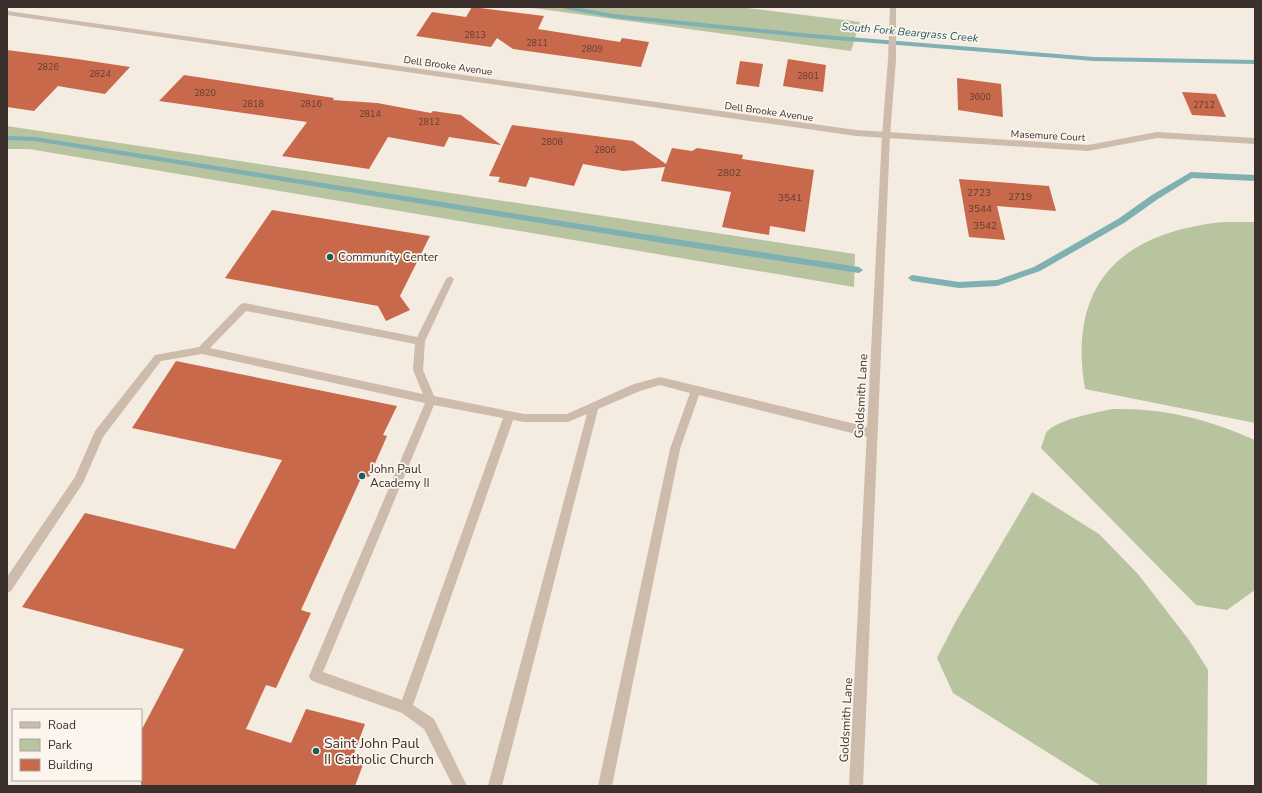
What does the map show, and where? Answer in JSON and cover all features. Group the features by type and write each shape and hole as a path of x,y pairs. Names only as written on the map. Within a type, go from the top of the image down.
{"street":[{"name":"Goldsmith Lane","path":"856,786 886,135 892,60 893,7"},
{"name":"Dell Brooke Avenue","path":"7,13 856,133 886,135"},
{"name":"Masemure Court","path":"886,135 1088,148 1157,135 1255,141"},
{"path":"450,279 420,340 418,370 431,400 315,676 406,708 429,724 460,786"},
{"path":"202,350 244,307 420,340"},
{"path":"7,587 79,480 99,434 158,358 202,350 431,400 524,418 568,418 638,386 660,381 872,433"},
{"path":"605,786 675,449 696,390"},
{"path":"495,786 594,406"},
{"path":"406,708 509,416"}],"green space":[{"path":"525,7 739,7 860,22 851,51"},
{"path":"7,126 855,254 854,287 29,149 7,149"},
{"path":"1224,222 1255,222 1255,423 1085,389 1082,352 1085,320 1094,292 1110,270 1130,251 1157,237 1188,228"},
{"path":"1113,409 1151,410 1186,416 1220,426 1255,440 1255,590 1227,610 1196,605 1041,448 1046,433 1058,424 1077,417"},
{"path":"1032,492 1099,534 1138,574 1189,640 1208,670 1207,786 1101,786 953,693 937,658 956,621"}],"building":[{"path":"472,7 544,16 538,29 620,42 622,38 649,42 641,67 513,49 497,38 491,47 416,36 432,12 466,17"},
{"path":"7,50 130,67 105,94 58,86 34,111 7,107"},
{"path":"788,59 826,65 823,92 783,86"},
{"path":"740,61 763,64 759,87 736,84"},
{"path":"184,75 334,98 333,100 377,103 431,113 433,111 461,115 501,145 449,137 444,147 388,137 369,169 282,156 307,122 159,101"},
{"path":"957,78 1001,84 1003,117 958,110"},
{"path":"1182,92 1216,94 1226,117 1192,115"},
{"path":"512,125 633,141 666,164 672,148 692,151 697,148 743,155 742,159 814,170 805,232 770,226 769,235 722,227 731,192 661,181 665,167 623,171 583,164 574,186 530,177 526,187 498,182 500,177 489,176"},
{"path":"959,179 1049,186 1056,211 997,206 1005,240 969,237"},
{"name":"Community Center","path":"272,210 430,236 400,296 410,310 386,321 378,306 225,278"},
{"path":"176,361 397,406 383,435 387,436 369,477 362,476 301,610 311,613 276,688 266,685 246,729 291,743 306,709 365,724 352,759 364,762 355,786 141,786 142,729 184,649 22,607 85,513 235,549 282,460 132,428"}],"waterway":[{"name":"South Fork Beargrass Creek","path":"565,7 613,16 812,36 1094,59 1255,62"},
{"path":"7,138 35,139 675,242 859,270"},
{"path":"912,278 959,285 997,283 1037,269 1121,221 1155,197 1191,175 1255,178"}],"place":[{"name":"Community Center","path":"330,257"},
{"name":"John Paul Academy II","path":"362,476"},
{"name":"Saint John Paul II Catholic Church","path":"316,751"}]}
